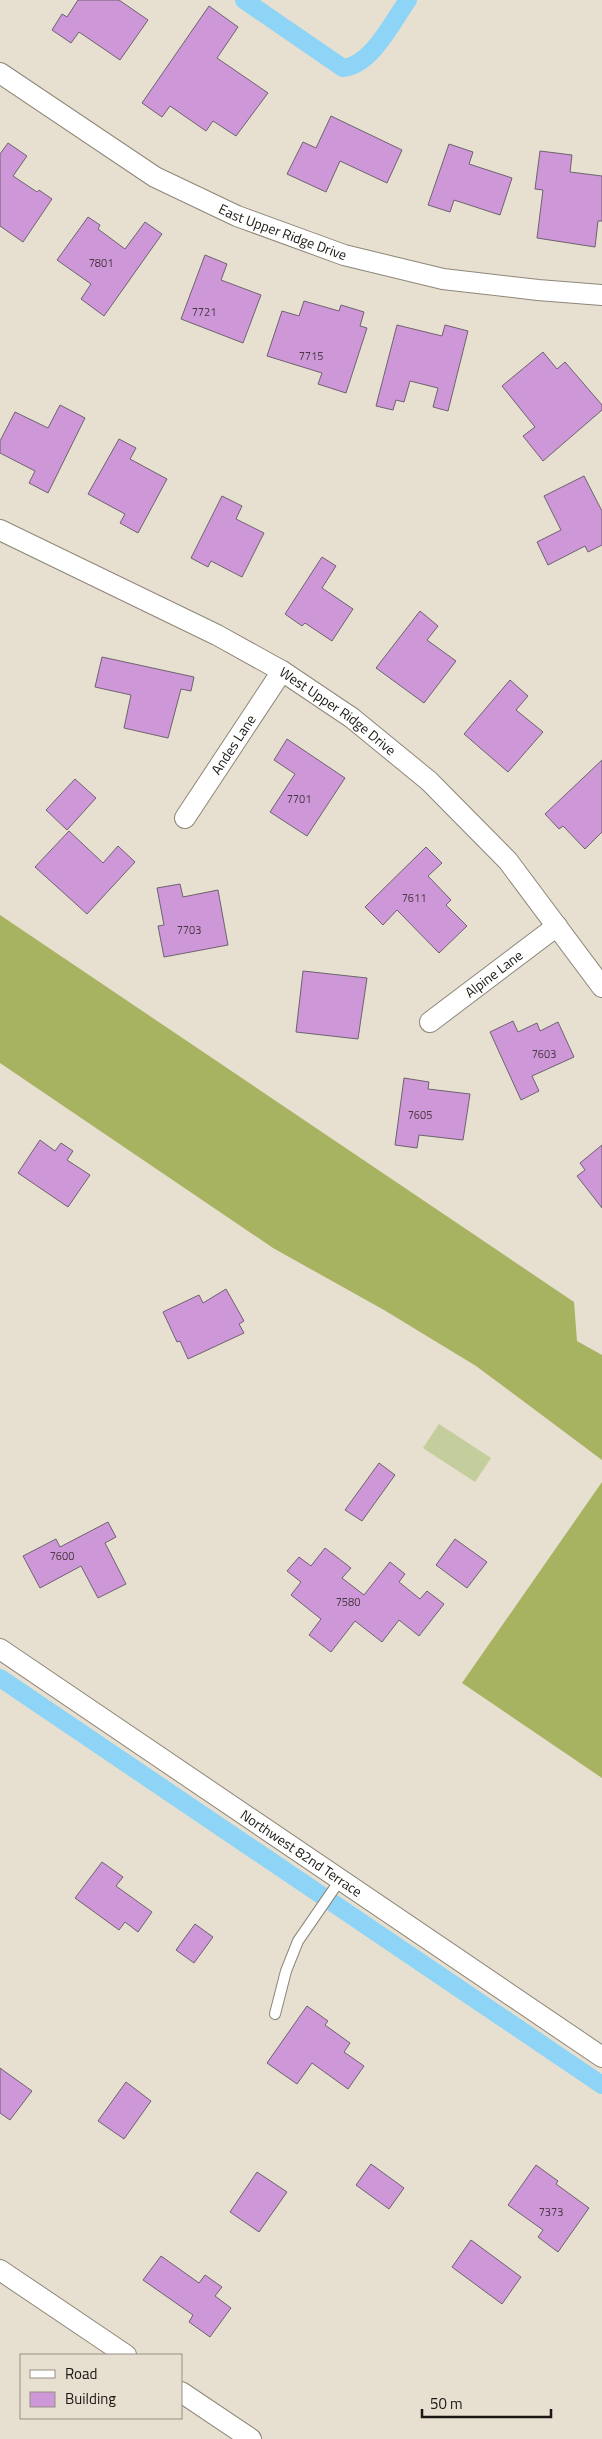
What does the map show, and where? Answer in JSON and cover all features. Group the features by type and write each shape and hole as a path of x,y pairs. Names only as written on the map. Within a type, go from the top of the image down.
{"street":[{"name":"East Upper Ridge Drive","path":"0,73 155,176 237,216 326,249 443,279 602,295"},
{"name":"West Upper Ridge Drive","path":"0,530 217,635 282,671 352,718 429,781 508,861 602,987"},
{"name":"Andes Lane","path":"185,818 282,671"},
{"name":"Alpine Lane","path":"430,1022 557,926"},
{"name":"Northwest 82nd Terrace","path":"0,1649 602,2057"},
{"path":"0,2270 125,2354"},
{"path":"182,2393 250,2439"}],"lane":[{"path":"275,2014 286,1970 298,1941 340,1880"}],"green space":[{"path":"0,915 574,1302 577,1341 602,1355 602,1460 476,1366 384,1310 273,1248 0,1063"},
{"path":"439,1424 491,1458 475,1482 423,1448"},
{"path":"602,1482 602,1778 462,1683"}],"building":[{"path":"78,0 119,0 148,20 120,60 79,32 71,43 52,30 62,14 67,17"},
{"path":"209,6 238,27 217,58 268,93 236,136 213,121 206,131 170,106 162,117 142,103"},
{"path":"331,116 402,150 387,183 340,161 326,192 287,174 303,142 316,148"},
{"path":"8,143 27,156 13,176 37,192 39,190 52,199 23,242 0,226 0,154"},
{"path":"449,144 473,152 469,164 512,178 500,215 454,200 450,212 428,205"},
{"path":"540,151 572,155 570,172 602,176 602,221 598,221 595,247 537,238 543,190 535,189"},
{"path":"88,217 100,225 98,229 125,249 145,222 162,234 104,316 81,299 91,284 57,260"},
{"path":"205,255 227,264 221,280 261,295 243,343 181,319"},
{"path":"304,301 339,311 341,305 364,312 360,326 367,328 346,393 318,384 322,373 267,356 282,311 299,316"},
{"path":"397,325 442,336 445,325 468,331 448,411 433,407 438,388 410,381 404,402 396,400 393,410 376,406"},
{"path":"543,352 557,369 565,362 602,405 602,410 543,461 523,436 535,427 502,386"},
{"path":"60,405 85,418 48,493 29,483 35,471 0,453 0,441 15,412 48,428"},
{"path":"119,439 136,448 130,459 167,479 138,533 120,523 125,514 88,494"},
{"path":"584,476 602,511 602,545 588,552 585,546 548,565 537,542 561,530 544,496"},
{"path":"222,496 242,506 236,519 264,533 242,577 211,561 208,567 191,558"},
{"path":"322,557 336,566 322,588 353,609 332,641 305,623 302,626 285,614"},
{"path":"420,611 438,626 427,640 456,661 424,703 376,668"},
{"path":"102,657 194,677 191,691 181,689 168,738 124,728 131,695 95,687"},
{"path":"510,680 528,696 516,710 543,732 508,772 464,734"},
{"path":"287,739 345,778 307,836 270,812 295,774 274,760"},
{"path":"602,760 602,832 585,849 563,826 559,829 545,814"},
{"path":"75,779 96,798 67,830 46,810"},
{"path":"69,831 103,863 118,846 135,862 87,914 35,867"},
{"path":"426,847 442,863 428,876 451,900 446,905 467,926 439,953 397,910 383,925 365,907"},
{"path":"180,884 183,897 218,890 228,945 164,957 158,926 164,925 157,888"},
{"path":"303,971 367,978 358,1039 296,1032"},
{"path":"513,1021 518,1032 537,1023 540,1031 558,1022 574,1057 532,1076 539,1091 521,1100 490,1032"},
{"path":"404,1078 429,1082 428,1089 470,1094 463,1140 419,1135 417,1148 395,1145"},
{"path":"40,1140 55,1151 61,1143 73,1151 67,1160 90,1175 68,1207 18,1173"},
{"path":"602,1145 602,1208 577,1176 585,1170 580,1163"},
{"path":"226,1289 244,1321 239,1324 244,1333 188,1359 180,1341 177,1342 163,1312 199,1295 203,1303"},
{"path":"379,1463 395,1475 362,1521 345,1510"},
{"path":"108,1522 116,1537 105,1543 126,1584 98,1598 81,1566 40,1588 23,1556 56,1539 60,1547"},
{"path":"455,1539 487,1562 467,1588 436,1565"},
{"path":"325,1548 351,1568 342,1578 364,1595 390,1562 405,1574 399,1582 420,1599 427,1591 444,1604 419,1636 399,1620 382,1642 355,1621 331,1652 309,1635 321,1619 291,1595 301,1582 287,1571 299,1557 311,1566"},
{"path":"102,1862 123,1877 116,1886 152,1912 138,1932 125,1922 119,1930 75,1898"},
{"path":"195,1924 213,1937 194,1963 176,1950"},
{"path":"307,2006 328,2021 325,2025 350,2043 344,2052 364,2066 348,2089 312,2063 297,2084 267,2063"},
{"path":"0,2068 32,2091 10,2120 0,2113"},
{"path":"126,2082 151,2101 124,2139 98,2121"},
{"path":"371,2164 404,2188 389,2209 356,2185"},
{"path":"536,2165 558,2181 556,2184 589,2208 558,2252 538,2237 543,2230 508,2205"},
{"path":"257,2172 287,2192 259,2232 230,2212"},
{"path":"471,2240 521,2277 502,2304 452,2267"},
{"path":"161,2256 199,2283 205,2275 222,2287 215,2296 231,2308 210,2337 189,2322 193,2315 143,2280"}],"waterway":[{"path":"244,0 343,68 353,65 372,51 408,0"},
{"path":"0,1678 602,2085"}]}
